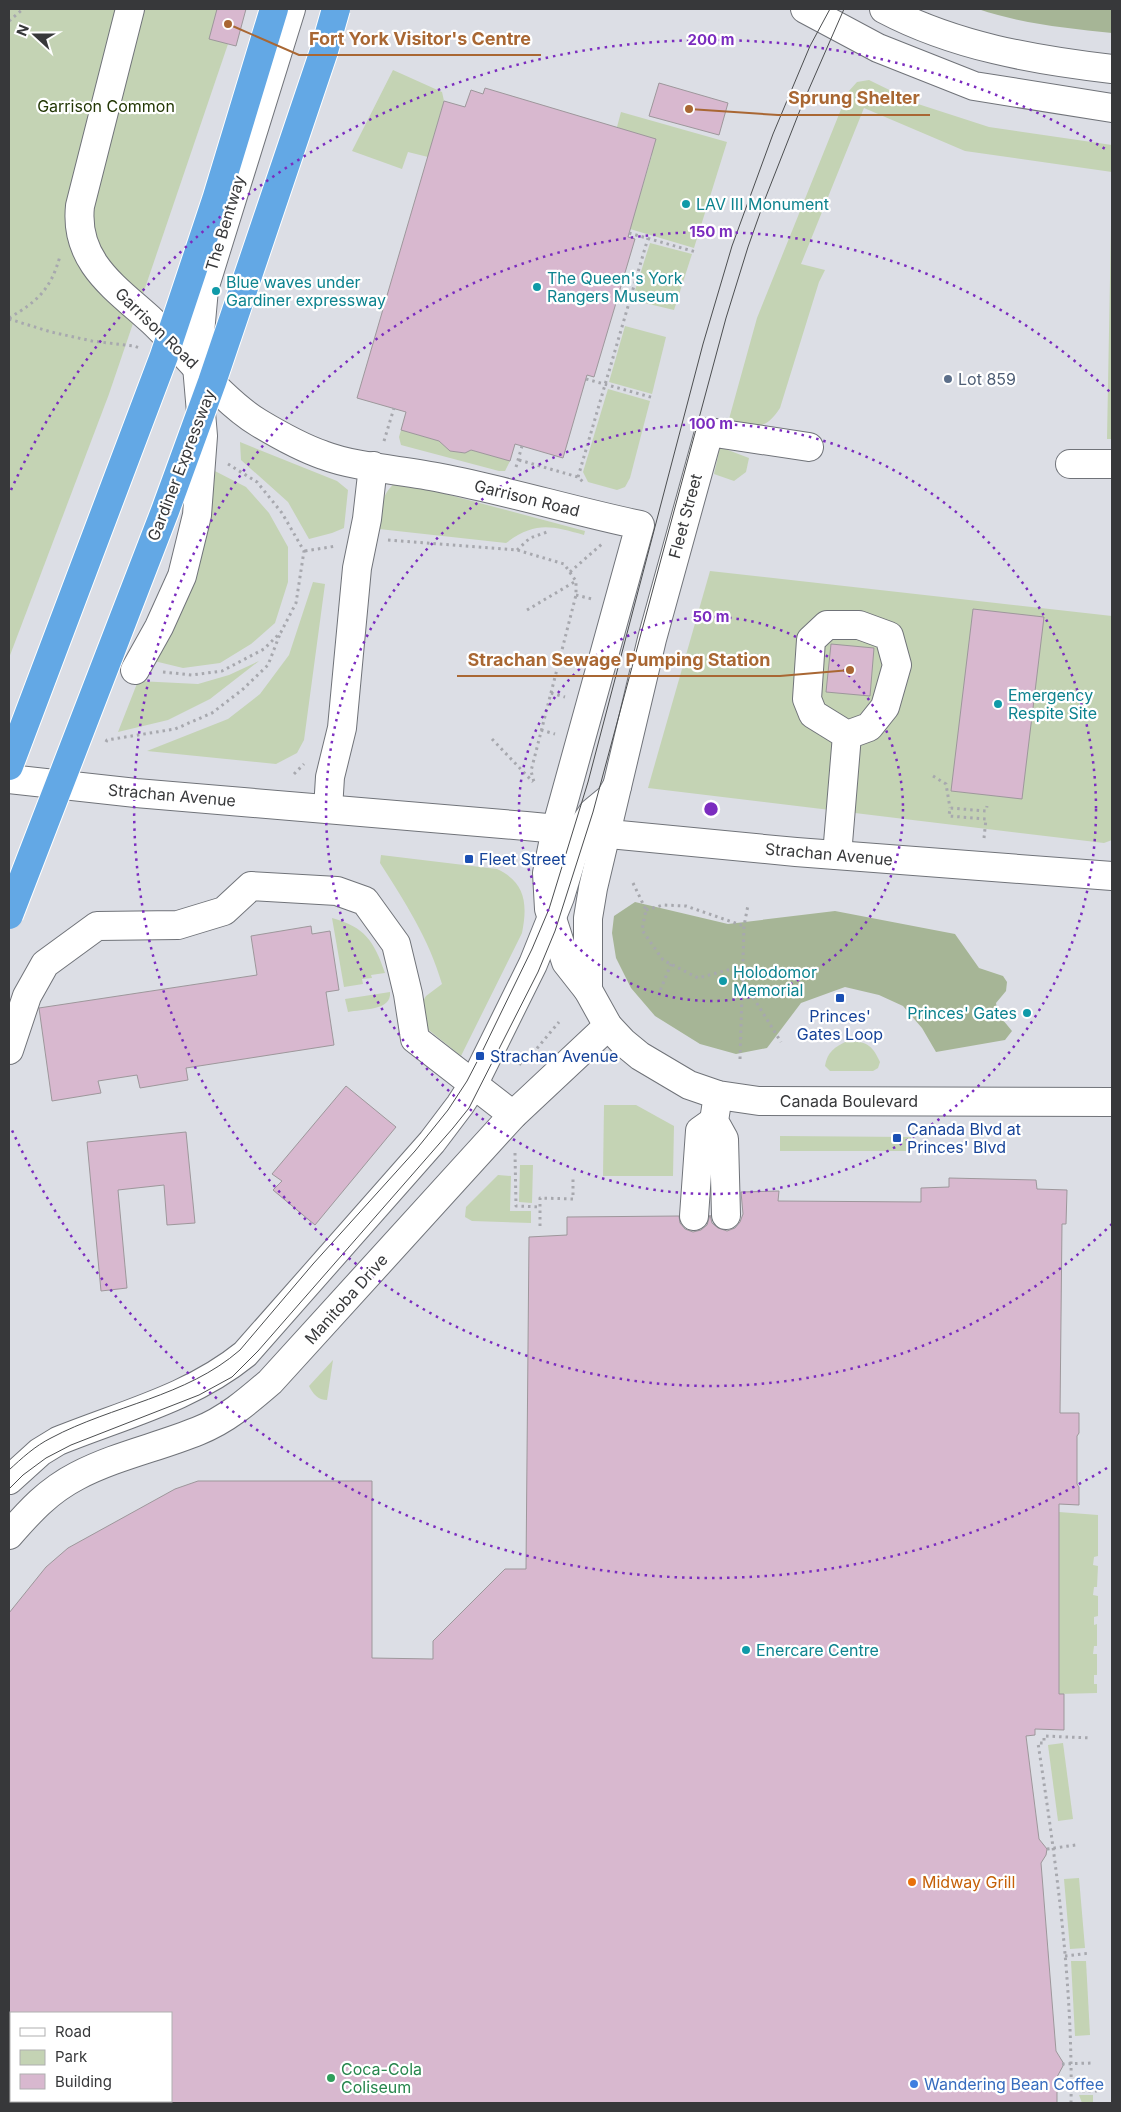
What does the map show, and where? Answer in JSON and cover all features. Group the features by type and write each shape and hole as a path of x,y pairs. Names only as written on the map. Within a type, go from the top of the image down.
{"highway":[{"path":"9,766 164,356 219,191 274,9"},
{"name":"Gardiner Expressway","path":"9,915 165,511 212,382 324,51 336,9"}],"street":[{"name":"Garrison Road","path":"130,9 80,206 78,222 83,247 99,272 228,397 257,422 299,445 323,456 442,478 640,525 581,831"},
{"name":"The Bentway","path":"135,670 159,627 182,576 197,515 203,436 197,366 204,289 291,9"},
{"path":"228,397 343,9"},
{"path":"805,9 895,56 974,86 1032,97 1112,108"},
{"path":"884,9 914,24 990,49 1067,64 1112,69"},
{"name":"Fleet Street","path":"581,831 617,786 652,639 709,432 809,447"},
{"path":"1070,464 1112,464"},
{"path":"328,809 330,777 342,728 362,538 378,466"},
{"path":"837,855 847,735"},
{"name":"Strachan Avenue","path":"9,779 136,793 837,855 1112,876"},
{"path":"581,831 547,873 547,893 552,919 566,962 588,990 608,1026"},
{"path":"581,831 593,888 588,918 588,990"},
{"path":"9,1050 27,996 45,964 97,926 178,925 224,911 251,886 337,892 365,901 396,944 408,994 415,1039 513,1115"},
{"path":"9,1480 40,1452 58,1442 192,1390 224,1370 244,1354 432,1142 460,1105 473,1085 533,964 552,919"},
{"name":"Canada Boulevard","path":"608,1026 640,1056 689,1086 716,1108 759,1101 1112,1102"},
{"name":"Manitoba Drive","path":"9,1535 40,1501 77,1476 118,1459 200,1430 239,1409 270,1382 513,1115 608,1026"},
{"path":"716,1108 724,1139 726,1214"},
{"path":"694,1216 700,1131 716,1108"}],"path":[{"path":"9,21 23,9"},
{"path":"9,318 32,304 43,293 55,273 63,246 78,222"},
{"path":"629,233 696,252"},
{"path":"519,460 578,477 648,238"},
{"path":"9,318 51,332 92,341 134,346"},
{"path":"586,379 654,398"},
{"path":"378,466 394,408"},
{"path":"104,747 107,740 175,730 212,713 242,690 268,665 296,604 304,551 282,513 257,482 231,467 203,436"},
{"path":"517,550 530,538 546,531 553,532"},
{"path":"304,551 338,546 362,538 517,550 564,564 576,581 576,595 531,771 534,782 492,739"},
{"path":"570,572 604,543 595,540"},
{"path":"527,610 576,581"},
{"path":"135,670 192,674 222,671 264,649 282,632"},
{"path":"933,776 946,784 950,816 986,819"},
{"path":"984,838 987,806"},
{"path":"950,808 986,811"},
{"path":"633,882 646,910 642,930 663,960 698,978 743,966"},
{"path":"646,910 663,905 686,906 744,926"},
{"path":"740,1059 744,926 748,905"},
{"path":"658,996 671,964"},
{"path":"743,980 780,1042"},
{"path":"506,1059 523,1065 559,1022"},
{"path":"515,1153 516,1206 540,1207"},
{"path":"540,1226 540,1198 573,1199 573,1176"},
{"path":"1071,2103 1072,2063 1065,1956 1054,1848 1038,1744 1044,1743 1044,1736 1091,1738"},
{"path":"1047,1849 1076,1845"},
{"path":"1065,1956 1090,1954"},
{"path":"1062,2064 1092,2063"},
{"path":"1082,2091 1097,2091"}],"green space":[{"name":"Garrison Common","path":"9,9 238,9 228,44 109,394 9,658"},
{"path":"978,9 1112,9 1112,33 1028,22"},
{"path":"393,70 442,92 444,101 428,157 408,152 402,169 352,151"},
{"path":"869,80 918,104 989,127 1112,145 1112,172 965,151 864,108 801,264 825,270 819,282 780,408 771,419 762,425 736,427 729,419 757,318 848,92 857,82"},
{"path":"621,112 727,142 694,248 630,229 652,155 620,146 625,130 617,127"},
{"path":"1112,172 1112,439 1107,439"},
{"path":"650,243 692,254 674,310 632,300"},
{"path":"625,326 666,337 652,394 609,382"},
{"path":"608,389 650,401 630,478 625,487 617,490 588,482 583,472"},
{"path":"401,430 439,441 450,451 464,453 471,450 510,461 505,471 499,471 401,445 399,437"},
{"path":"240,442 337,481 348,490 344,528 309,539 288,502 241,460"},
{"path":"720,447 749,458 746,472 734,481 714,474"},
{"path":"211,469 246,487 269,513 288,547 288,582 275,623 251,644 220,663 183,668 150,660 190,584 207,531"},
{"path":"395,483 408,484 585,531 584,535 562,529 544,527 526,531 506,543 379,529 384,498"},
{"path":"710,571 1112,616 1112,840 1104,843 648,788"},
{"path":"313,582 325,584 304,740 297,753 276,764 147,751 228,719 260,694 289,655"},
{"path":"259,661 210,699 168,720 118,732 138,681 198,684 229,675"},
{"path":"381,855 497,869 514,880 519,887 525,912 522,933 461,1056 425,1027 420,1006 426,996 442,984 437,967 423,936 380,863"},
{"path":"635,902 728,924 835,911 955,934 979,968 1003,976 1007,982 1006,991 996,1003 998,1014 1012,1031 1005,1040 936,1052 922,1028 903,1006 879,995 845,987 801,1003 767,1048 736,1054 700,1044 655,1016 631,988 616,958 612,933 614,916"},
{"path":"332,918 353,926 367,937 377,952 385,973 371,975 372,978 362,979 363,984 344,987"},
{"path":"390,992 386,1003 381,1006 348,1012 345,999"},
{"path":"847,1041 863,1043 871,1047 880,1062 878,1068 873,1071 830,1071 825,1066 828,1057 835,1048"},
{"path":"604,1105 636,1105 674,1126 673,1176 603,1176"},
{"path":"780,1136 911,1137 910,1151 780,1151"},
{"path":"520,1165 533,1165 532,1203 519,1202"},
{"path":"498,1175 511,1176 510,1211 531,1211 531,1223 472,1221 465,1217 466,1207"},
{"path":"333,1360 327,1400 324,1400 316,1396 309,1386"},
{"path":"1059,1512 1098,1515 1098,1556 1094,1557 1093,1565 1098,1566 1097,1587 1094,1587 1093,1595 1098,1596 1098,1616 1094,1617 1094,1625 1097,1624 1097,1646 1094,1646 1093,1654 1097,1654 1097,1675 1094,1675 1094,1684 1097,1684 1097,1693 1059,1694"},
{"path":"1063,1743 1073,1819 1058,1821 1048,1745"},
{"path":"1079,1878 1085,1948 1070,1949 1064,1879"},
{"path":"1071,1961 1086,1961 1090,2035 1075,2036"},
{"path":"1079,2095 1093,2095 1093,2103 1082,2103"}],"building":[{"path":"217,9 246,9 236,46 209,39"},
{"path":"659,83 728,103 719,135 649,116"},
{"path":"485,88 656,139 628,237 635,239 594,377 587,375 563,458 515,444 510,461 471,450 465,453 450,451 439,441 401,430 406,412 357,398 444,101 465,107 471,90 483,94"},
{"name":"Emergency Respite Site","path":"973,609 1044,617 1022,799 951,791"},
{"path":"831,644 874,648 870,696 826,692"},
{"path":"311,926 312,934 330,931 339,990 326,992 334,1045 186,1068 188,1080 140,1088 137,1075 98,1081 101,1093 52,1101 39,1008 257,975 251,936"},
{"path":"346,1086 396,1127 315,1225 273,1190 282,1181 272,1174"},
{"path":"186,1132 195,1223 167,1225 164,1185 118,1190 127,1288 101,1291 87,1142"},
{"name":"Enercare Centre","path":"949,1178 1036,1180 1037,1189 1067,1190 1066,1224 1062,1224 1060,1413 1079,1413 1077,1484 1079,1487 1079,1505 1059,1504 1059,1694 1064,1694 1064,1730 1035,1729 1035,1735 1026,1736 1039,1839 1047,1849 1041,1863 1056,2051 1064,2064 1057,2077 1057,2103 171,2103 172,2012 9,2013 9,1613 46,1567 68,1548 175,1489 198,1481 372,1481 372,1658 433,1659 433,1641 505,1569 526,1569 529,1237 567,1235 567,1217 679,1216 680,1223 685,1229 693,1232 701,1230 707,1225 710,1215 712,1223 718,1228 727,1231 735,1228 743,1214 741,1192 779,1191 778,1201 921,1202 921,1188 949,1187"}],"tram line":[{"path":"9,1470 45,1441 99,1417 173,1390 219,1366 240,1350 313,1264 415,1151 448,1110 467,1081 532,949 549,909 588,782 703,344 732,246 773,134 810,46 830,9"},
{"path":"9,1489 23,1475 46,1458 71,1445 199,1395 232,1377 258,1351 469,1108 538,972 555,931 593,812 726,318 748,247 802,105 844,9"}],"place":[{"name":"Fort York Visitor's Centre","path":"228,24"},
{"name":"Sprung Shelter","path":"689,109"},
{"name":"LAV III Monument","path":"686,204"},
{"name":"The Queen's York Rangers Museum","path":"537,287"},
{"name":"Blue waves under Gardiner expressway","path":"216,291"},
{"name":"Lot 859","path":"948,379"},
{"name":"Strachan Sewage Pumping Station","path":"850,670"},
{"name":"Emergency Respite Site","path":"998,704"},
{"name":"Fleet Street","path":"469,859"},
{"name":"Holodomor Memorial","path":"723,981"},
{"name":"Princes' Gates Loop","path":"840,998"},
{"name":"Princes' Gates","path":"1027,1013"},
{"name":"Strachan Avenue","path":"480,1056"},
{"name":"Canada Blvd at Princes' Blvd","path":"897,1138"},
{"name":"Enercare Centre","path":"746,1650"},
{"name":"Midway Grill","path":"912,1882"},
{"name":"Coca-Cola Coliseum","path":"331,2078"},
{"name":"Wandering Bean Coffee","path":"914,2084"}]}
